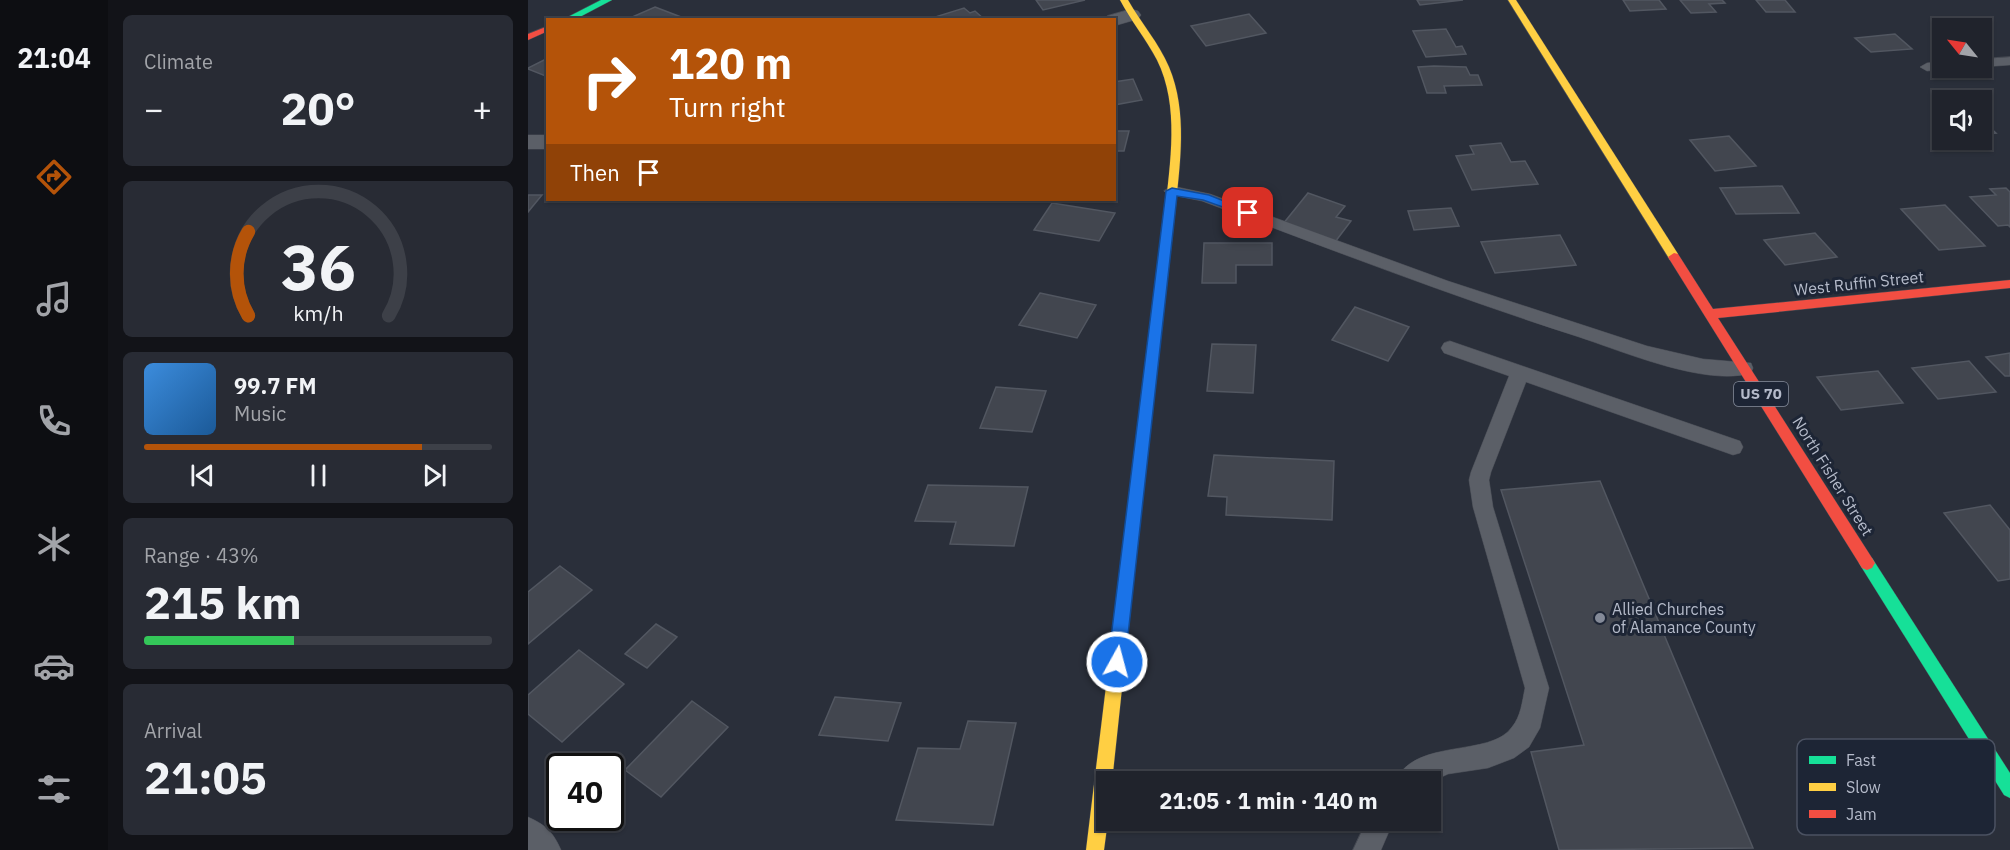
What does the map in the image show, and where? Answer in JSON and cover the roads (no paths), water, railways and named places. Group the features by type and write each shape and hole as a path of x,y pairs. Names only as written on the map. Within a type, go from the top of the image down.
{"street":[{"path":"570,18 608,0"},
{"name":"North Fisher Street","path":"1512,0 1978,739"},
{"path":"1095,850 1172,191 1177,121 1173,93 1156,51 1123,12"},
{"path":"528,37 546,29"},
{"path":"528,142 546,142"},
{"name":"West Ruffin Street","path":"1711,314 2010,284"},
{"name":"North Fisher Street","path":"1995,765 2010,789"},
{"path":"528,840 538,850"}],"lane":[{"path":"1992,63 2010,62"},
{"path":"1926,67 1932,67"},
{"path":"1172,191 1205,197 1530,316 1671,360 1708,368 1744,368"},
{"path":"1450,348 1732,447"},
{"path":"1419,771 1456,760 1498,753 1513,745 1528,729 1535,710 1538,688 1483,507 1479,480 1486,457 1521,373"},
{"path":"1367,850 1376,831"}],"place":[{"name":"Allied Churches of Alamance County","path":"1600,618"}]}
